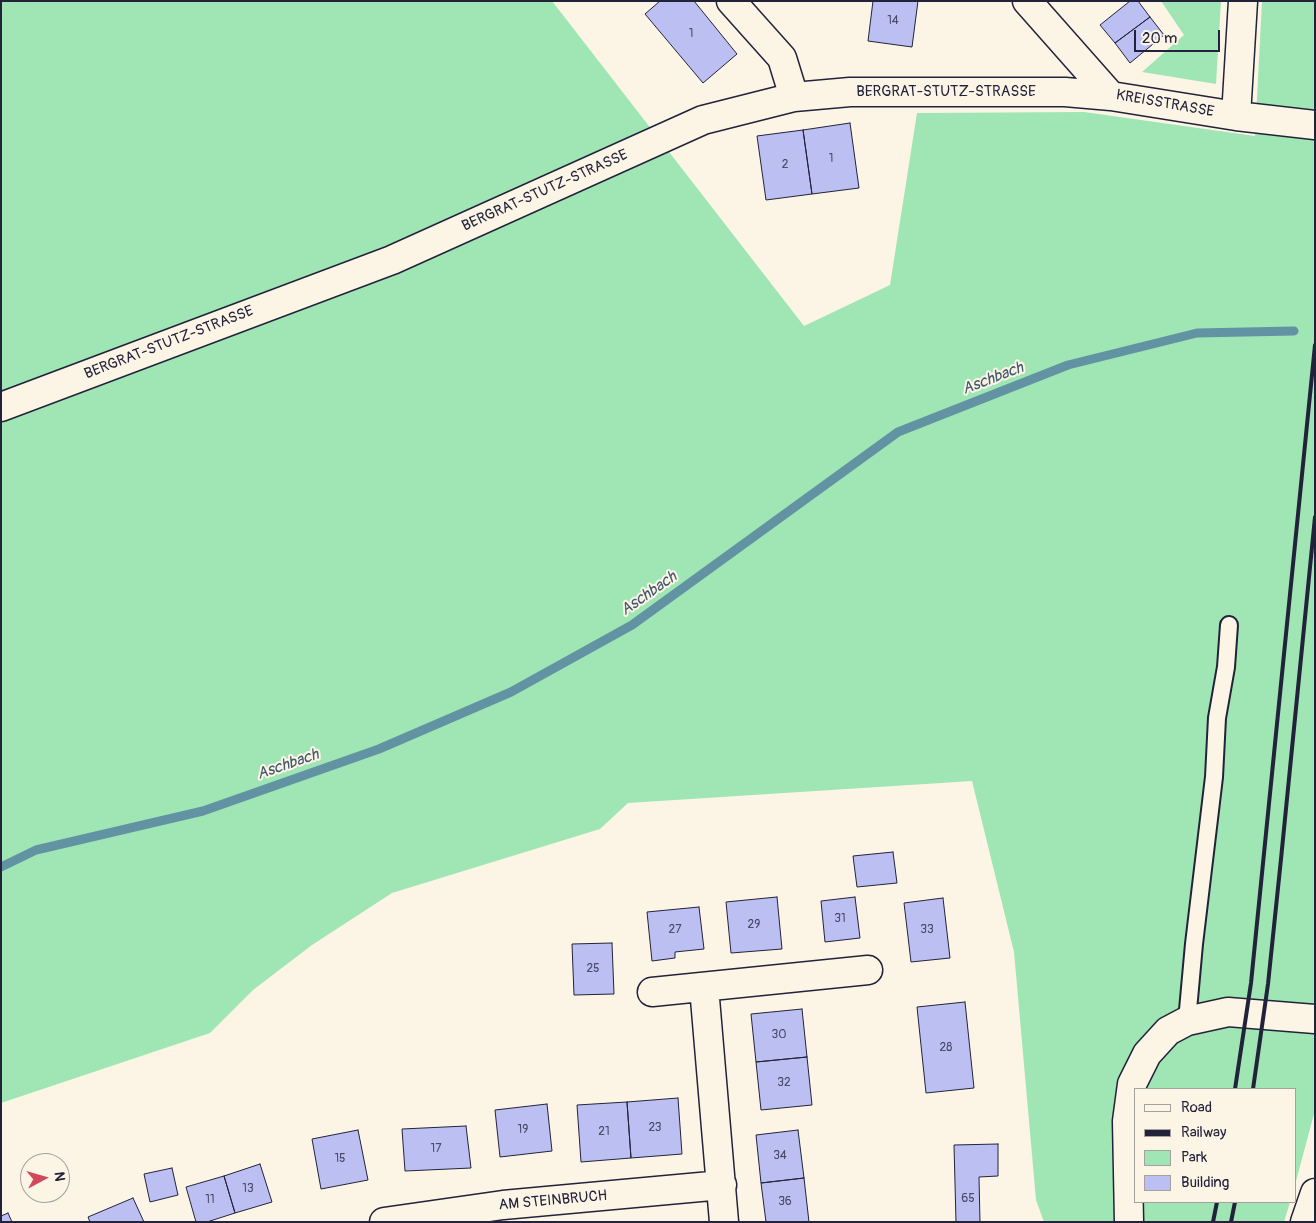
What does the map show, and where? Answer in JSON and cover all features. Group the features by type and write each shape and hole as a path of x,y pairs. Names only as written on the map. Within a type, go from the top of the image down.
{"street":[{"path":"731,1 782,58 794,97"},
{"name":"KREISSTRASSE","path":"1027,1 1111,96 1278,122 1315,125"},
{"path":"1236,116 1243,1"},
{"name":"BERGRAT-STUTZ-STRASSE","path":"1,407 392,260 703,120 794,97 850,92 1065,92 1111,96"},
{"path":"652,992 868,970"},
{"path":"704,987 724,1222"},
{"path":"1129,1222 1127,1121 1132,1084 1147,1054 1168,1031 1187,1021 1228,1012 1315,1019"},
{"name":"AM STEINBRUCH","path":"384,1222 503,1205 722,1185"},
{"path":"1305,1222 1315,1192"}],"lane":[{"path":"1187,1021 1194,944 1214,777 1217,718 1226,667 1228,625"}],"green space":[{"path":"1,1 552,1 804,326 890,285 917,113 1084,112 1255,136 1262,1 1315,1 1315,1110 1296,1181 1296,1088 1134,1088 1134,1203 1290,1203 1284,1222 1044,1222 1036,1200 1014,952 972,781 628,803 600,829 392,893 312,945 253,990 210,1033 1,1103"},
{"path":"1161,1 1221,1 1216,84 1142,72 1184,35"}],"building":[{"path":"660,1 694,1 737,54 703,83 645,14"},
{"path":"873,1 918,1 912,47 868,41"},
{"path":"1130,1 1138,1 1150,17 1115,43 1100,25"},
{"path":"1150,17 1164,35 1130,63 1115,43"},
{"path":"850,123 859,188 812,194 803,130"},
{"path":"803,130 812,194 766,200 757,136"},
{"path":"893,852 897,883 857,887 853,856"},
{"path":"777,897 782,949 731,953 726,902"},
{"path":"855,897 860,938 825,942 821,901"},
{"path":"943,898 950,958 911,962 904,903"},
{"path":"699,907 704,949 675,952 675,958 652,961 647,912"},
{"path":"612,943 614,994 574,995 572,944"},
{"path":"965,1002 974,1088 926,1093 917,1007"},
{"path":"802,1009 807,1057 756,1062 751,1014"},
{"path":"807,1057 812,1105 761,1110 756,1062"},
{"path":"678,1098 682,1154 631,1158 627,1102"},
{"path":"627,1102 631,1158 581,1162 577,1105"},
{"path":"547,1104 552,1151 500,1157 495,1110"},
{"path":"466,1126 471,1168 405,1171 402,1129"},
{"path":"358,1130 368,1180 321,1189 312,1139"},
{"path":"798,1130 804,1178 761,1183 756,1135"},
{"path":"998,1144 998,1176 979,1177 980,1222 956,1222 954,1145"},
{"path":"260,1164 272,1202 235,1213 224,1176"},
{"path":"172,1168 178,1195 150,1202 144,1174"},
{"path":"224,1176 235,1213 207,1222 196,1222 186,1187"},
{"path":"804,1178 809,1222 766,1222 761,1183"},
{"path":"133,1198 144,1222 90,1222 88,1217"},
{"path":"8,1213 12,1222 1,1222 1,1216"}],"waterway":[{"name":"Aschbach","path":"1,867 36,850 203,811 379,749 511,692 632,625 898,432 1068,365 1197,333 1294,331"}],"railway":[{"path":"1235,1088 1251,983 1315,345"},
{"path":"1253,1088 1268,984 1315,517"},
{"path":"1213,1222 1217,1203"},
{"path":"1231,1222 1235,1203"}]}
